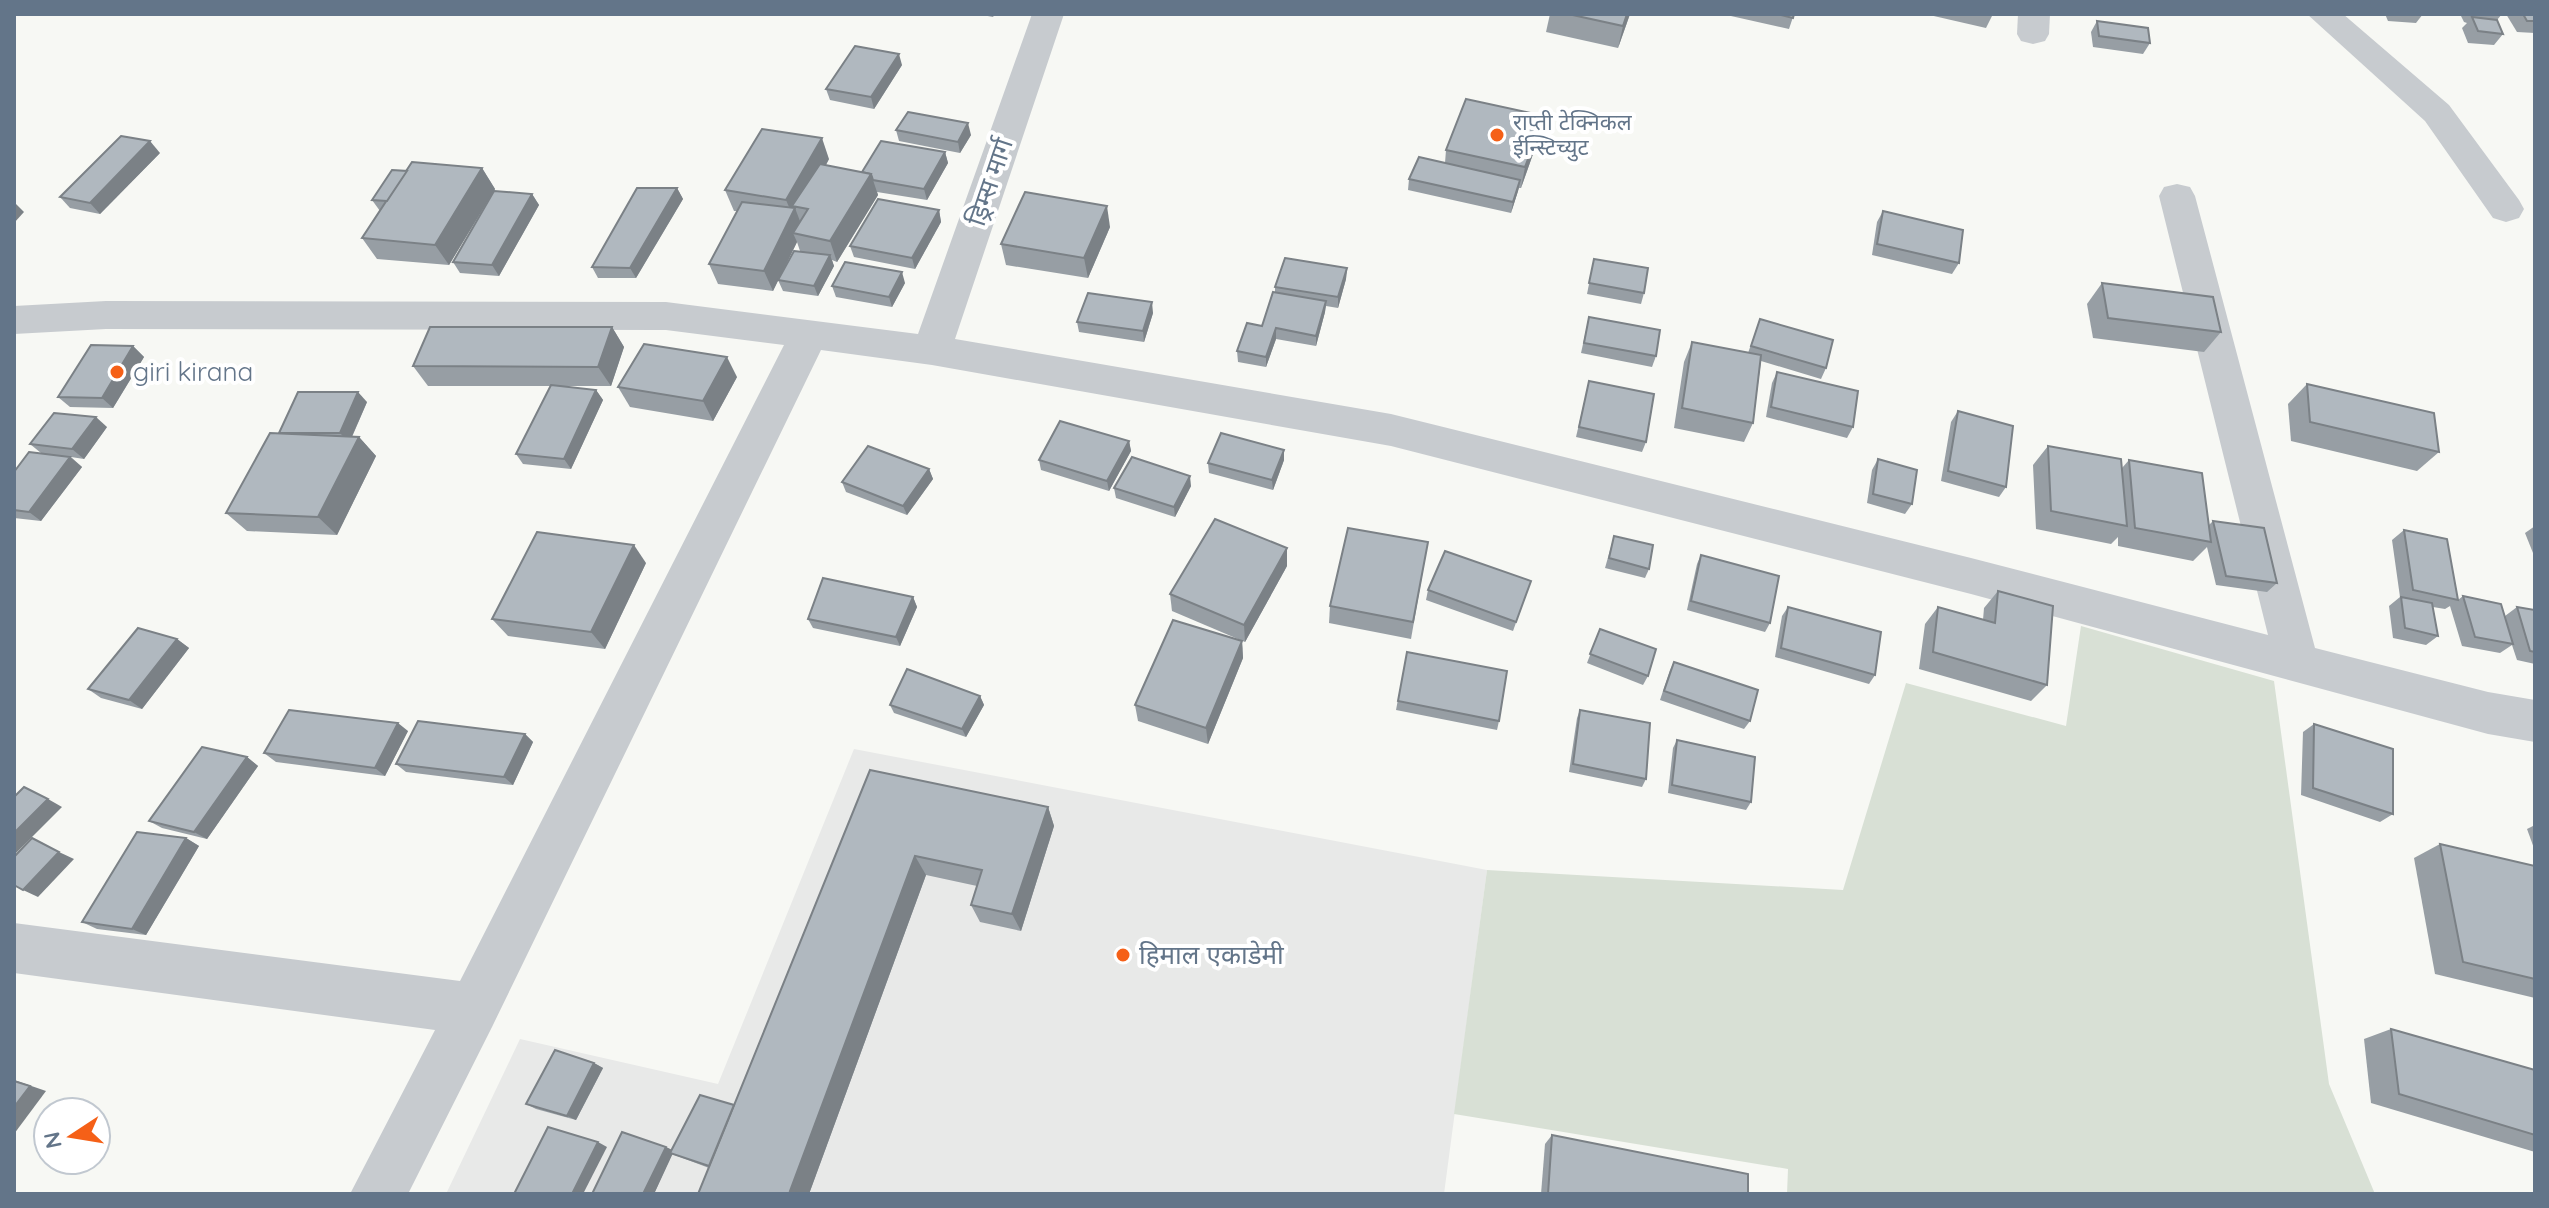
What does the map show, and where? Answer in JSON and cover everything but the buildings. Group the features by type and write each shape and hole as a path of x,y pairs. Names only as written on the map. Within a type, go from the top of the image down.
{"street":[{"name":"ड्रिम्स मार्ग","path":"932,350 1048,14"},
{"path":"2323,14 2437,113 2506,209"},
{"path":"2177,196 2297,663"},
{"path":"14,320 106,315 666,316 932,350 1391,430 1971,576 2488,713 2535,721"},
{"path":"378,1194 474,1009 810,333"},
{"path":"14,948 474,1009"}],"shaded area":[{"path":"2081,626 2274,681 2329,1084 2375,1194 1787,1194 1788,1169 1454,1114 1487,870 1843,890 1906,683 2066,726"},
{"name":"हिमाल एकाडेमी","path":"854,749 1487,870 1444,1194 446,1194 520,1039 718,1084"}],"place":[{"name":"राप्ती टेक्निकल ईन्स्टिच्युट","path":"1497,135"},
{"name":"giri kirana","path":"117,372"},
{"name":"हिमाल एकाडेमी","path":"1123,955"}]}
